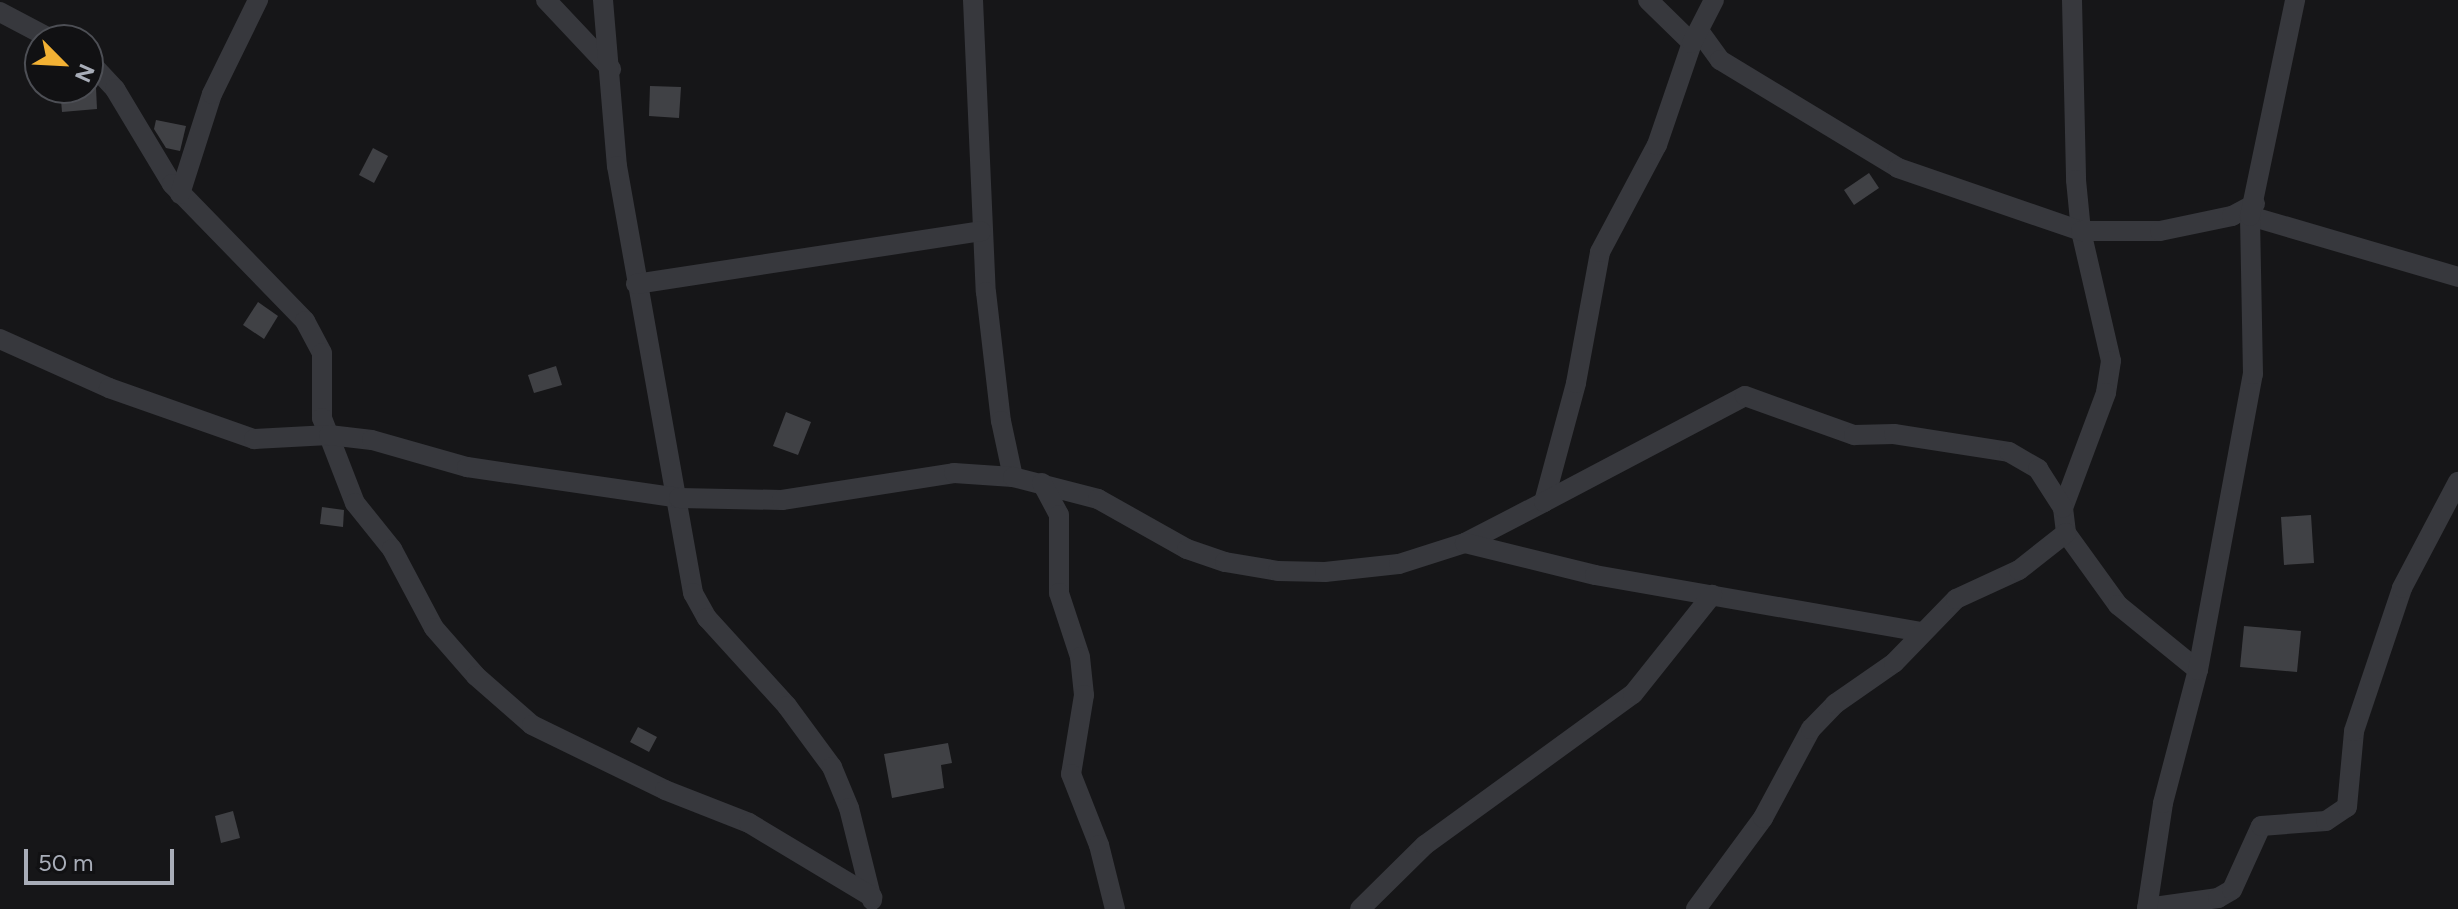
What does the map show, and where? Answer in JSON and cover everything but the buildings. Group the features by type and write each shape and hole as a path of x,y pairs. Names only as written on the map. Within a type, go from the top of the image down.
{"street":[{"path":"180,194 212,94 258,0"},
{"path":"546,0 611,69"},
{"path":"603,0 617,166 636,284 679,498 693,593 707,618 787,706 832,767 873,903"},
{"path":"973,0 981,231 995,382 1013,477"},
{"path":"1648,0 1720,60 1898,168 2081,231 2160,231 2252,210 2458,277"},
{"path":"1544,502 1576,383 1600,252 1657,145 1695,37 1714,0"},
{"path":"2063,508 2106,393 2111,361 2081,231 2070,39 2072,0"},
{"path":"2295,0 2252,210 2253,374 2198,670 2163,803 2147,909 2218,898 2239,879 2261,826 2326,821 2347,807 2354,731 2402,588 2458,482"},
{"path":"0,12 24,25"},
{"path":"104,77 115,89 180,194 305,321 322,353 321,410 355,503 392,549 434,628 476,676 532,725 665,790 749,823 803,851 873,903"},
{"path":"636,284 981,231"},
{"path":"0,339 109,388 254,439 329,435 372,440 467,467 679,498 782,500 954,473 1013,477 1098,499 1187,549 1278,571 1399,564 1465,543 1745,396 1854,435 1894,434 2009,452 2038,469 2063,508 2066,533 2118,605 2198,670"},
{"path":"1042,483 1059,515 1059,593 1080,657 1084,695 1071,774 1099,845 1115,909"},
{"path":"1696,909 1763,818 1811,729 1835,704 1894,663 1920,632 1956,599 2019,570 2066,533"},
{"path":"1465,543 1595,575 1920,632"},
{"path":"1360,909 1425,845 1633,694 1712,595"}]}
